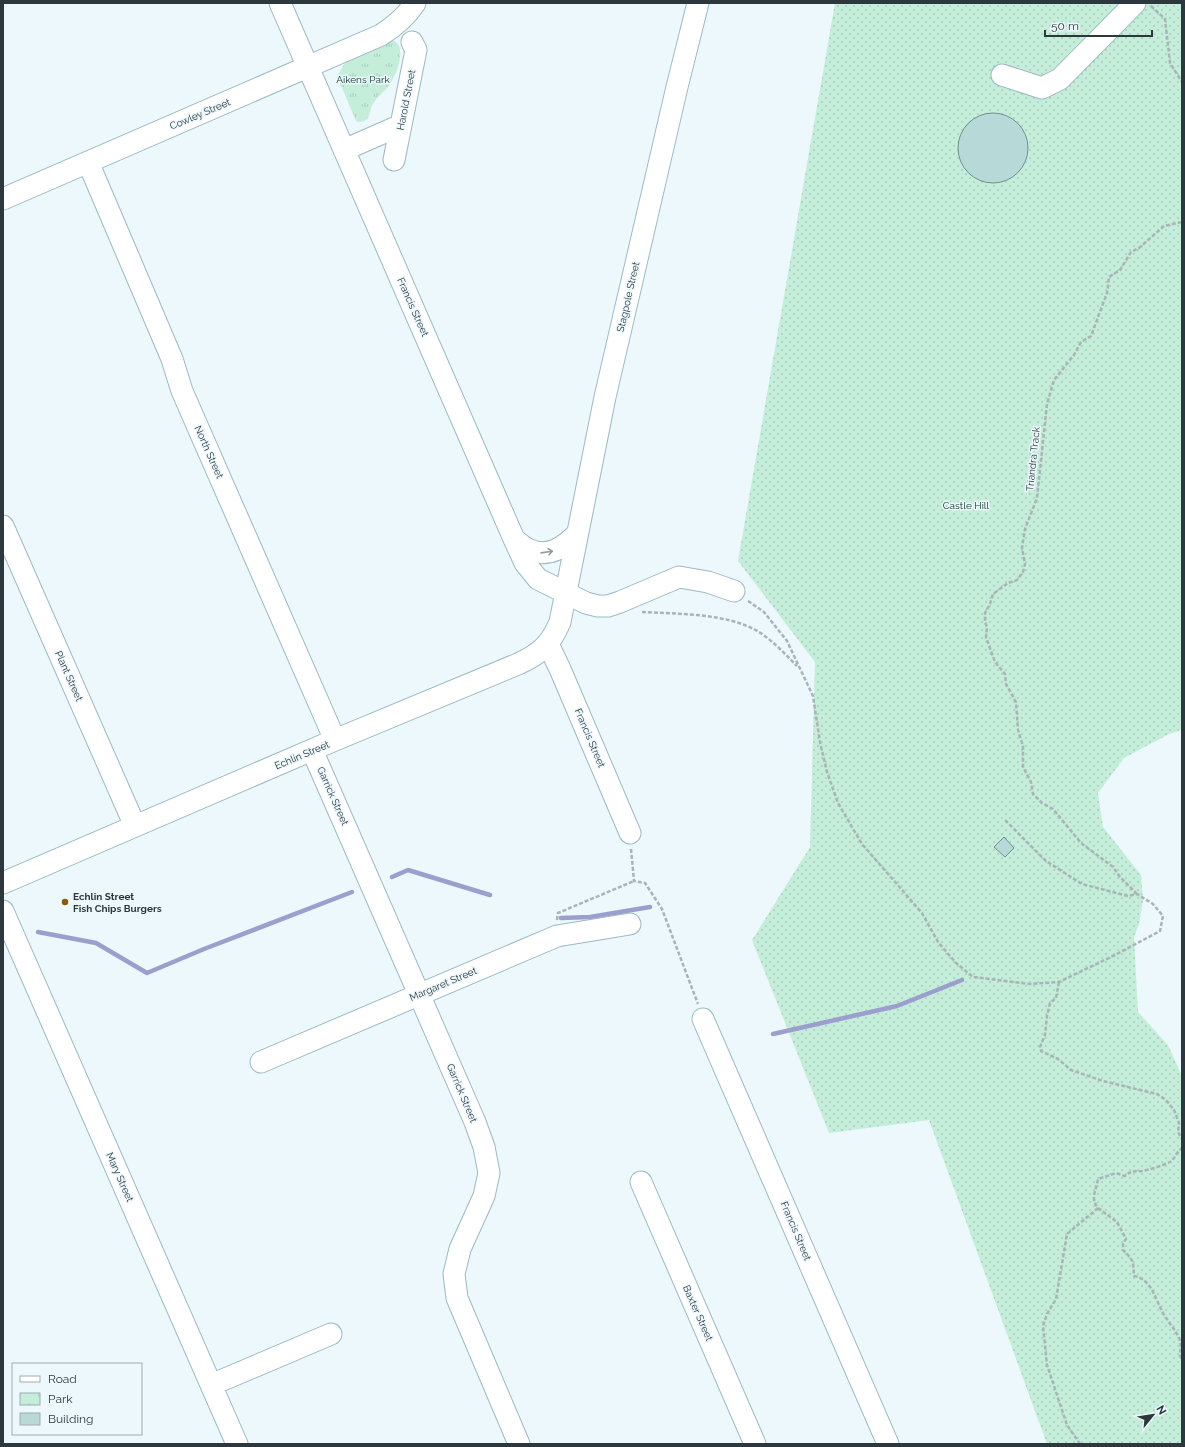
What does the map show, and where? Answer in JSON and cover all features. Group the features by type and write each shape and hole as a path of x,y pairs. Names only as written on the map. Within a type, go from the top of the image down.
{"street":[{"name":"Francis Street","path":"280,3 514,539 526,563 538,579 566,594 586,603 598,606 608,606 679,577 708,582 734,591"},
{"name":"Cowley Street","path":"3,199 381,35 404,18 415,3"},
{"name":"Stagpole Street","path":"566,594 604,397 698,3"},
{"path":"1002,75 1042,88 1060,80 1135,3"},
{"name":"Harold Street","path":"394,160 416,50 412,42"},
{"path":"344,150 401,125"},
{"name":"North Street","path":"88,162 172,359 182,391 335,740"},
{"name":"Plant Street","path":"3,526 135,826"},
{"path":"514,539 528,550 539,553 558,550 566,545 577,534"},
{"name":"Echlin Street","path":"3,883 335,740 533,657 548,644 555,632 560,622 566,594"},
{"name":"Francis Street","path":"548,644 630,833"},
{"name":"Garrick Street","path":"312,750 484,1147 489,1173 484,1196 460,1249 454,1274 457,1298 519,1444"},
{"name":"Mary Street","path":"3,911 237,1444"},
{"name":"Margaret Street","path":"261,1062 556,936 630,924"},
{"name":"Francis Street","path":"703,1019 888,1444"},
{"name":"Baxter Street","path":"641,1182 756,1444"},
{"path":"211,1385 331,1334"}],"path":[{"path":"1148,3 1165,19 1170,63 1182,82"},
{"name":"Triandra Track","path":"1059,982 1160,931 1163,916 1153,904 1137,894 1113,867 1081,843 1053,809 1042,802 1034,794 1031,782 1023,767 1023,746 1018,730 1016,702 1006,684 1005,674 995,662 988,646 985,613 990,604 992,594 1008,583 1017,580 1023,572 1025,564 1022,548 1025,529 1037,498 1047,404 1054,380 1074,356 1081,342 1091,336 1107,293 1109,277 1120,270 1131,252 1139,248 1164,226 1182,222"},
{"path":"734,591 764,612 787,640 812,696 827,772 838,803 862,844 922,913 938,942 956,963 973,977 1030,984 1059,982 1056,998 1050,1003 1045,1035 1040,1047 1041,1051 1058,1059 1071,1070 1103,1081 1139,1091 1157,1094 1166,1100 1174,1110 1179,1123 1178,1132 1182,1140"},
{"path":"638,612 726,619 758,631 799,667"},
{"path":"1005,820 1046,861 1082,884 1128,896 1137,894"},
{"path":"630,833 634,881"},
{"path":"556,936 556,922 558,913 634,881 645,883 662,909 703,1019"},
{"path":"1182,1148 1170,1162 1142,1171 1131,1171 1125,1176 1116,1173 1098,1179 1094,1196 1094,1203 1098,1208 1117,1222 1126,1239 1123,1243 1123,1250 1132,1259 1134,1265 1134,1276 1144,1280 1155,1294 1162,1311 1179,1338 1182,1347 1180,1356 1182,1359"},
{"path":"1080,1444 1067,1425 1047,1365 1043,1326 1047,1314 1056,1299 1067,1234 1098,1208"}],"green space":[{"name":"Castle Hill","path":"835,3 1182,3 1182,730 1169,734 1124,758 1098,793 1103,827 1141,875 1143,900 1139,924 1134,937 1138,1012 1168,1045 1182,1076 1182,1444 1047,1444 929,1120 829,1133 752,940 810,847 815,662 738,561"},
{"name":"Aikens Park","path":"385,40 393,41 398,45 400,58 398,67 392,82 374,103 368,119 361,122 356,121 337,76 345,63"}],"building":[{"path":"986,113 1000,113 1013,119 1022,128 1026,134 1028,148 1026,162 1018,173 1007,181 1000,183 986,183 979,181 968,173 960,162 958,155 958,141 960,134 968,123 979,115"},
{"path":"1004,837 1014,848 1005,857 994,847"}],"waterway":[{"path":"392,877 408,870 490,895"},
{"path":"38,932 96,943 147,973 204,949 352,892"},
{"path":"561,918 590,917 650,907"},
{"path":"773,1034 897,1006 962,980"}],"place":[{"name":"Echlin Street Fish Chips Burgers","path":"65,902"}]}
